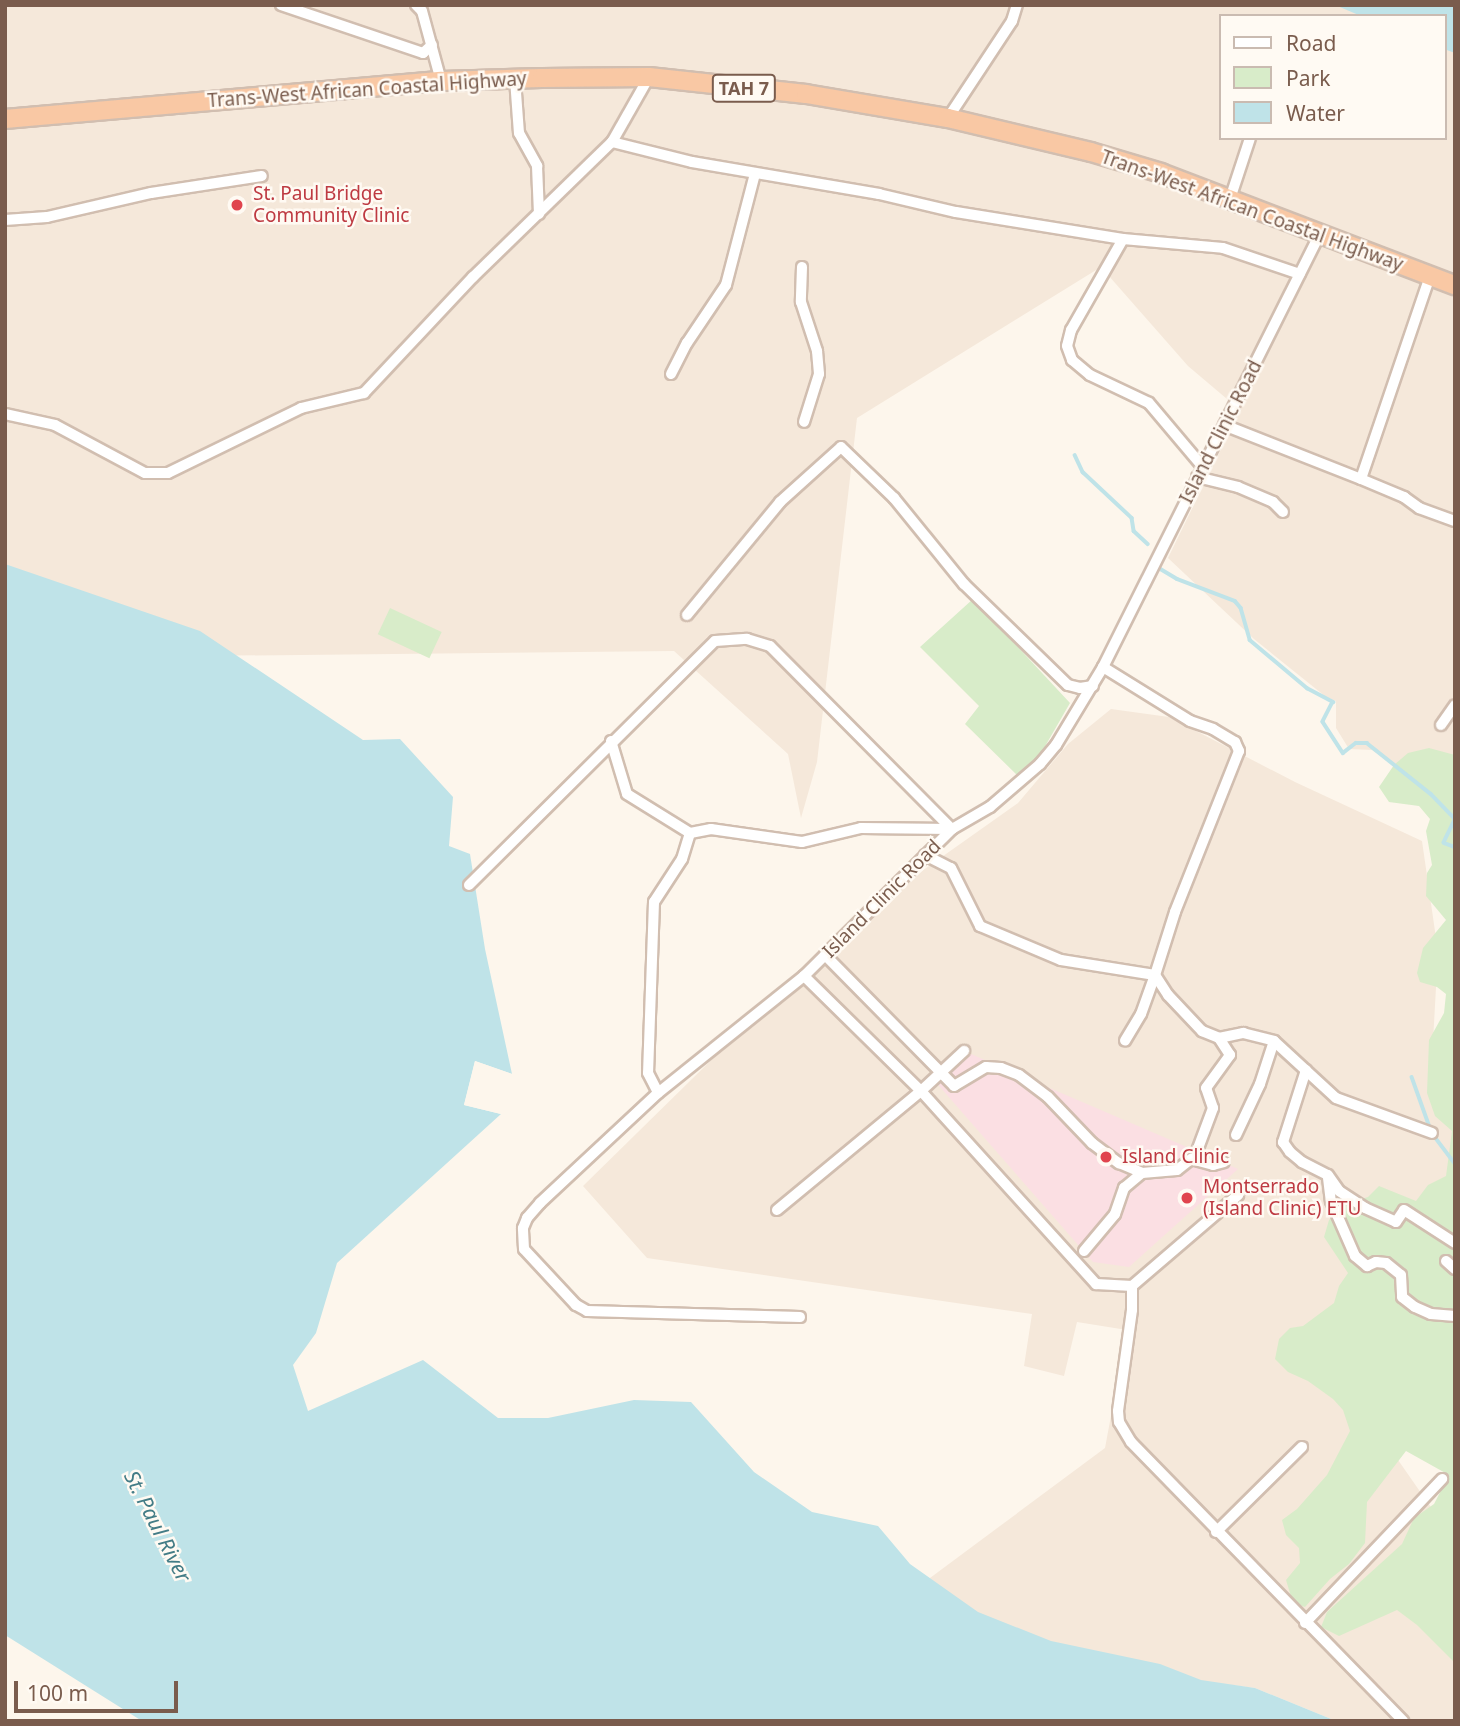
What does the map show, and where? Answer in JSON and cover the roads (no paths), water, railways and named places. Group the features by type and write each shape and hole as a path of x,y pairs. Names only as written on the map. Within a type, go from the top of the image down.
{"highway":[{"name":"Trans-West African Coastal Highway","path":"5,119 440,81 649,77 806,94 948,118 1091,152 1321,232 1455,285"}],"street":[{"path":"281,5 423,53 432,45"},
{"path":"416,5 422,11 440,81"},
{"path":"948,118 1012,21 1017,5"},
{"path":"5,414 55,425 145,473 168,473 300,408 364,393 473,277 612,142 649,77"},
{"path":"515,79 519,133 537,166 539,214"},
{"path":"1230,199 1249,140"},
{"path":"612,142 755,174 794,177 956,212 1123,239 1223,248 1300,274"},
{"path":"671,374 687,343 726,285 755,174"},
{"path":"5,220 47,217 150,193 262,176"},
{"name":"Island Clinic Road","path":"800,1317 587,1311 576,1305 524,1249 522,1237 527,1218 658,1093 804,976 952,829 990,807 1041,764 1103,667 1321,232"},
{"path":"1123,239 1071,330 1066,346 1072,360 1090,375 1149,403 1200,472 1273,502 1283,512"},
{"path":"802,267 801,302 817,351 819,374 804,422"},
{"path":"1361,479 1430,276"},
{"path":"1224,425 1361,479 1404,497 1419,508 1455,521"},
{"path":"687,615 780,502 841,447 894,498 964,584 1068,685 1080,688 1093,686"},
{"path":"469,885 527,831 611,741 715,641 747,639 770,646 952,829"},
{"path":"1103,667 1190,721 1213,729 1235,743 1239,751 1175,912 1141,1014 1125,1041"},
{"path":"1441,724 1455,705"},
{"path":"611,741 627,794 690,833 711,829 802,842 861,828 952,829"},
{"path":"658,1093 648,1073 653,902 682,859 690,833"},
{"path":"925,855 951,868 980,926 1061,960 1155,975 1168,995 1202,1031 1219,1038 1243,1033 1274,1041 1336,1098 1432,1133"},
{"path":"825,955 954,1086 986,1067 1019,1075 1048,1097 1091,1143 1119,1163 1142,1173 1177,1170 1191,1159 1213,1164 1224,1163"},
{"path":"804,976 921,1091 1096,1284 1132,1286 1238,1195"},
{"path":"1197,1151 1213,1108 1206,1088 1230,1055 1219,1038"},
{"path":"1236,1135 1260,1084 1274,1041"},
{"path":"777,1210 921,1091 964,1051"},
{"path":"1306,1070 1283,1142 1301,1162 1328,1175 1339,1191 1365,1208 1396,1222 1404,1210 1455,1243"},
{"path":"1084,1251 1115,1214 1124,1188 1142,1173"},
{"path":"1328,1175 1331,1201 1355,1256 1367,1266 1376,1262 1386,1263 1401,1275 1402,1297 1415,1307 1431,1314 1455,1316"},
{"path":"1132,1286 1119,1422 1137,1450 1403,1721"},
{"path":"1216,1532 1302,1447"},
{"path":"1305,1623 1442,1479"}],"water":[{"path":"1335,5 1455,5 1455,53 1446,50 1446,14 1356,14"},
{"name":"St. Paul River","path":"5,564 200,631 363,740 400,739 453,797 449,846 470,854 485,949 512,1074 475,1061 464,1105 501,1114 337,1263 316,1333 293,1365 308,1411 423,1360 498,1418 548,1418 634,1400 691,1402 754,1472 812,1512 878,1526 910,1564 978,1612 1051,1641 1160,1664 1201,1680 1255,1688 1336,1721 142,1721 5,1635"}],"waterway":[{"path":"1075,455 1083,472 1132,518 1134,531 1148,544"},
{"path":"1159,568 1177,579 1235,601 1241,608 1250,640 1307,688 1333,702 1323,722 1343,753 1356,743 1367,743 1431,794 1455,819"},
{"path":"1455,820 1444,843 1455,847"},
{"path":"1412,1077 1432,1133 1455,1163"}],"place":[{"name":"St. Paul Bridge Community Clinic","path":"237,205"},
{"name":"Island Clinic","path":"1106,1157"},
{"name":"Montserrado (Island Clinic) ETU","path":"1187,1198"}]}
